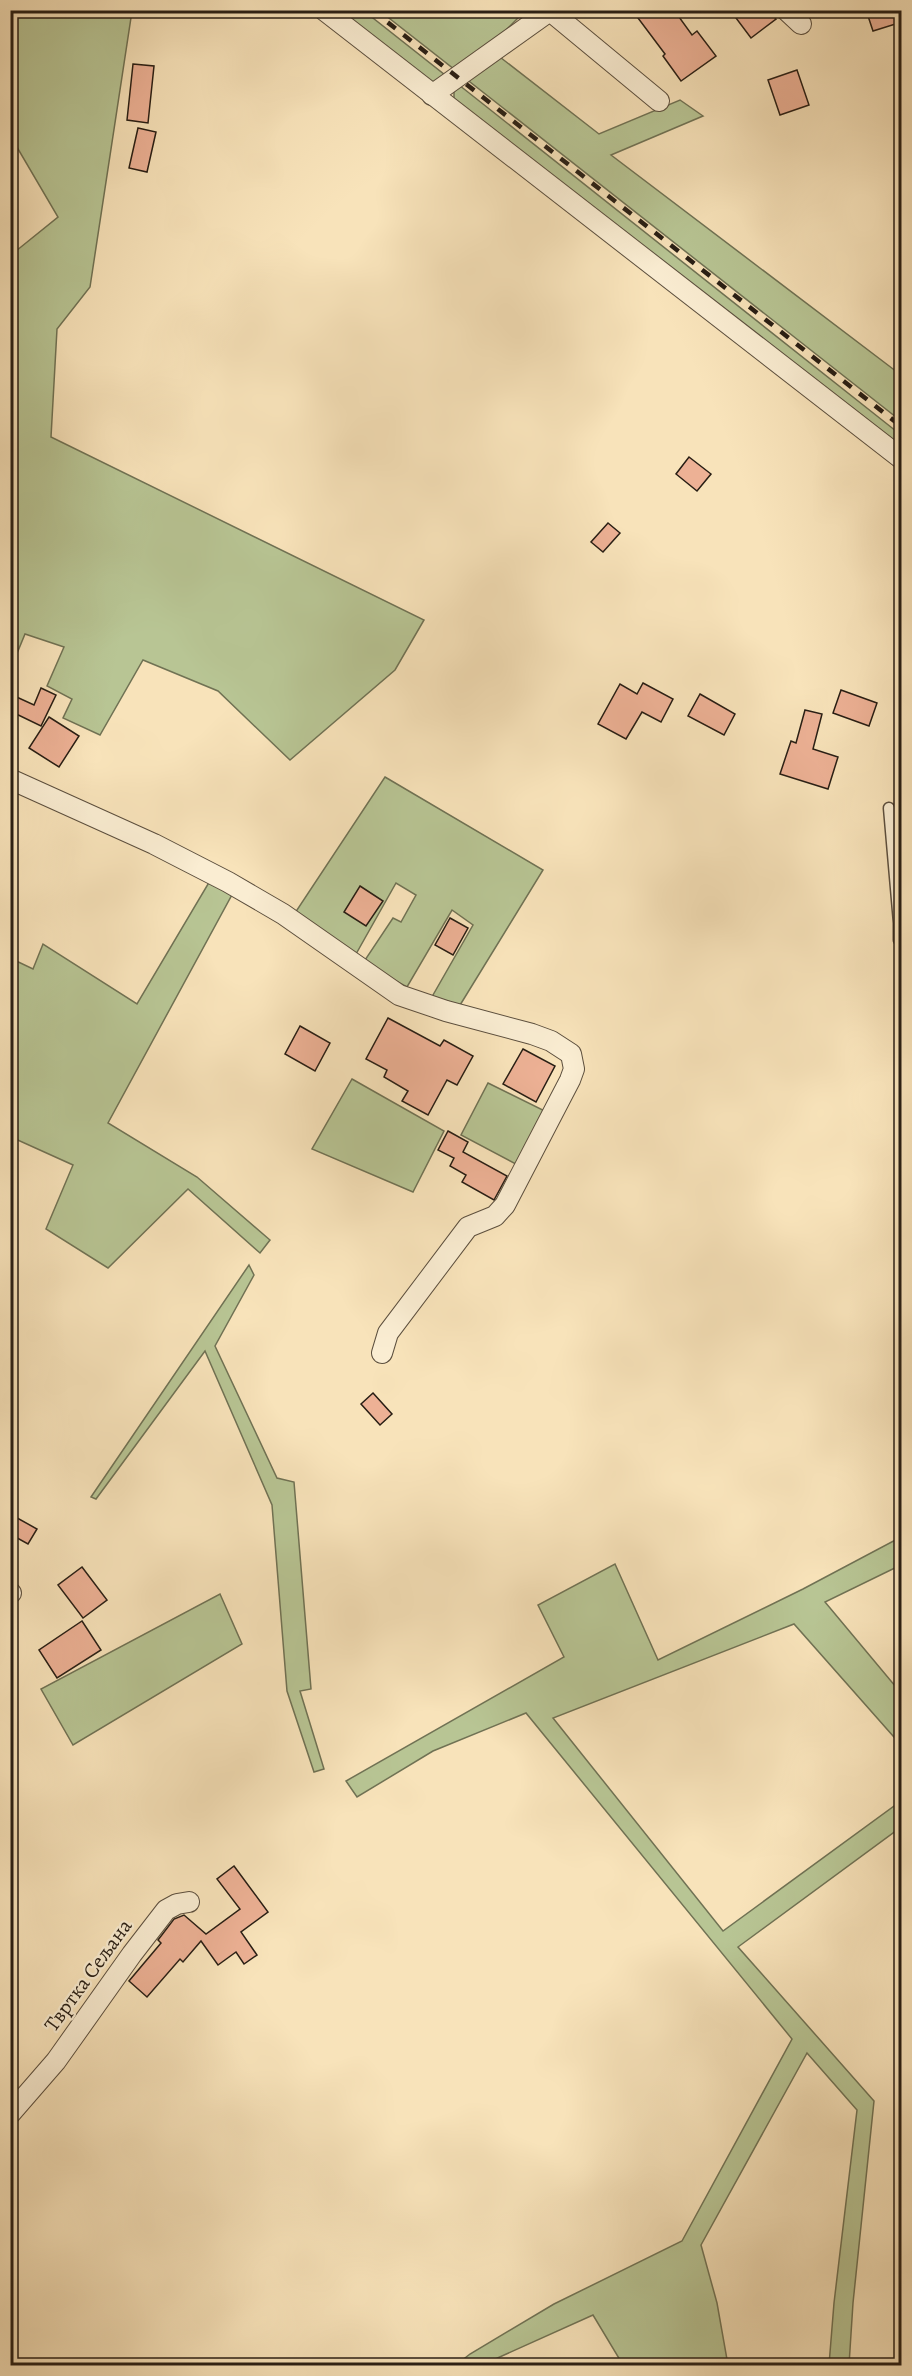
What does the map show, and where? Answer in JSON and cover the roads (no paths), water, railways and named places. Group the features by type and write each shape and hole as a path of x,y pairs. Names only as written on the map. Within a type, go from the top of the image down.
{"street":[{"path":"324,10 902,459"},
{"path":"786,10 801,24"},
{"path":"432,95 550,11 659,101"},
{"path":"10,779 154,844 258,898 399,995 446,1011 532,1034 551,1041 571,1054 574,1069 570,1080 505,1205 495,1216 468,1227 387,1333 382,1353"},
{"name":"Твртка Сељана","path":"10,2114 56,2061 166,1910 177,1904 189,1902"}],"lane":[{"path":"889,808 899,940 902,945"}],"railway":[{"path":"372,10 902,427"}]}
